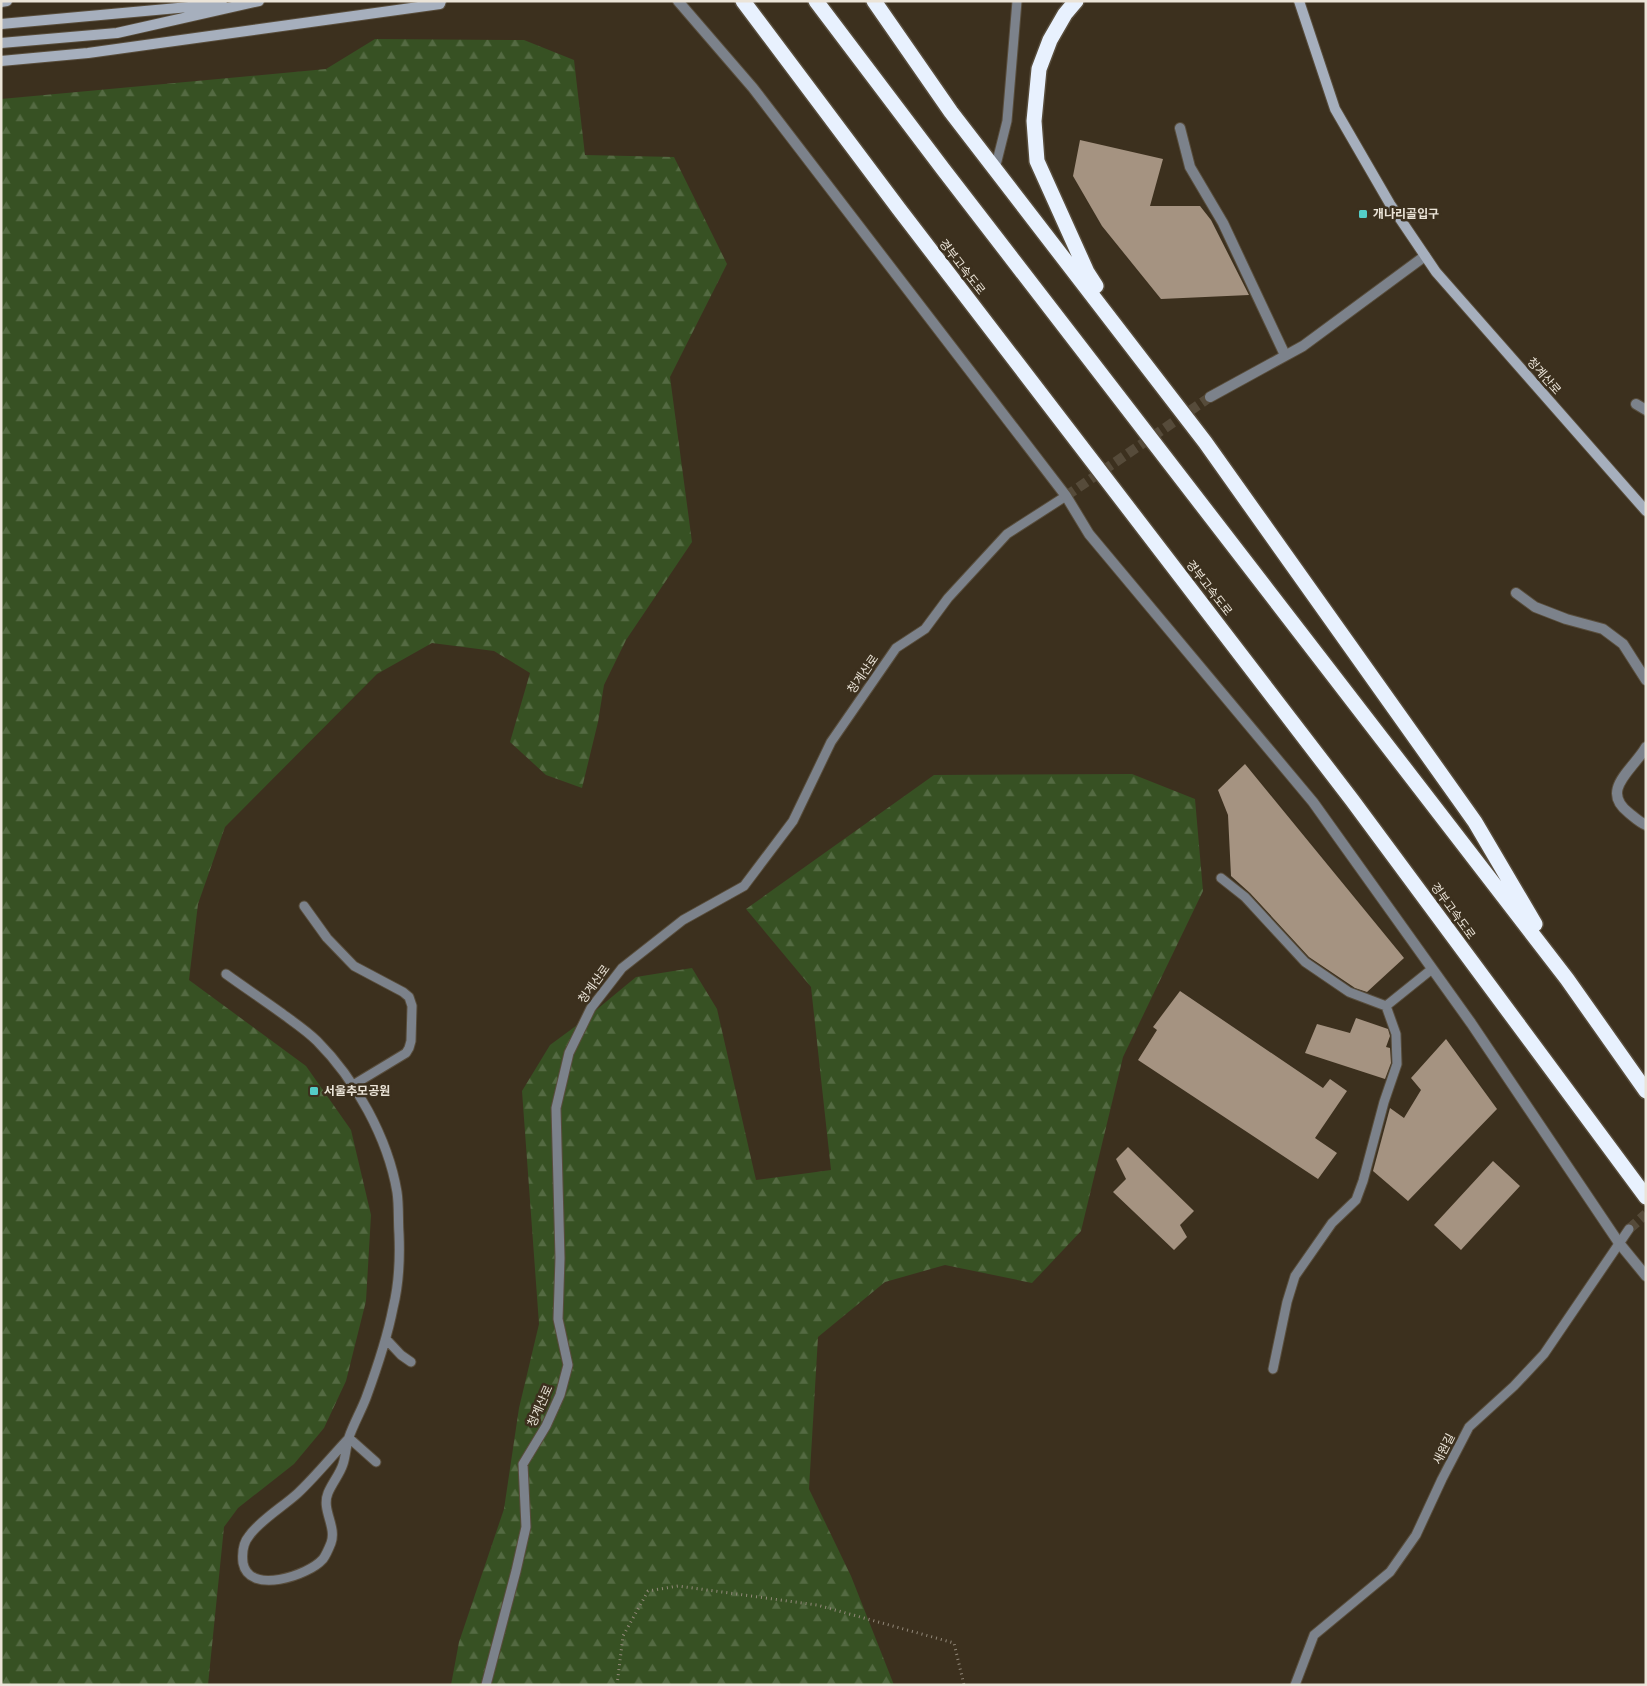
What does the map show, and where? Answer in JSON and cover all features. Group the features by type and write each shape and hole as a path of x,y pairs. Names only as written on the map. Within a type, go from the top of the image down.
{"highway":[{"name":"경부고속도로","path":"743,1 899,209 1352,800 1646,1197"},
{"path":"816,1 949,177 1567,979 1646,1091"},
{"path":"874,1 951,112 1205,442 1475,822 1567,979"},
{"path":"1076,1 1065,14 1050,40 1039,69 1034,121 1037,161 1087,272 1170,395"}],"main road":[{"path":"1,2 7,1"},
{"path":"1,24 251,1"},
{"path":"1,43 117,33 259,1"},
{"path":"1,60 88,53 440,4 441,1"},
{"name":"청계산로","path":"1299,1 1335,108 1390,204 1425,256 1436,272 1646,511"}],"street":[{"path":"678,1 753,88 1066,496 1089,534 1312,802 1471,1023 1619,1243 1646,1276"},
{"path":"1180,128 1190,167 1222,223 1286,356"},
{"path":"1210,397 1303,346 1425,256"},
{"path":"1636,404 1646,410"},
{"path":"1516,593 1535,607 1566,619 1603,628 1623,644 1646,680"},
{"path":"1646,747 1617,787 1616,796 1621,807 1646,824"}],"lane":[{"path":"995,169 1007,121 1017,1"},
{"name":"청계산로","path":"486,1685 526,1527 523,1464 546,1426 557,1403 568,1365 558,1319 560,1258 556,1108 569,1053 590,1008 622,968 683,920 744,886 793,822 831,742 896,648 926,629 948,598 1007,534 1066,496"},
{"path":"1221,878 1245,897 1305,962 1349,992 1386,1006 1396,1034 1397,1064 1384,1102 1363,1181 1356,1200 1332,1224 1295,1276 1287,1302 1273,1370"},
{"path":"304,906 327,938 354,966 403,992 409,997 412,1006 411,1041 406,1054 353,1086"},
{"path":"1386,1006 1432,969"},
{"path":"226,974 316,1039 353,1086 374,1121 388,1158 397,1192 400,1257 394,1305 386,1339 349,1438 343,1466 335,1477 327,1495 326,1503 332,1529 332,1538 323,1559 314,1566 284,1578 261,1581 252,1577 245,1571 243,1564 242,1555 247,1537 298,1493 349,1438"},
{"name":"새원길","path":"1295,1685 1314,1635 1390,1572 1416,1535 1469,1427 1514,1386 1544,1354 1629,1229"},
{"path":"386,1339 411,1362"},
{"path":"349,1438 376,1462"}],"path":[{"path":"616,1685 623,1636 648,1591 678,1586 817,1605 954,1643 964,1685"}],"green space":[{"path":"375,39 524,40 574,60 585,155 674,157 727,264 670,377 692,542 626,640 604,685 598,722 582,788 546,775 510,742 530,673 494,651 432,643 377,674 225,827 198,904 189,980 306,1066 351,1130 371,1215 366,1301 346,1381 324,1428 294,1464 238,1508 224,1527 208,1685 1,1685 1,99 326,69"},
{"path":"1132,774 1195,799 1203,891 1123,1057 1081,1231 1032,1283 945,1265 885,1282 818,1337 809,1489 851,1576 894,1685 451,1685 459,1642 504,1509 519,1408 539,1324 522,1091 550,1045 636,977 692,968 717,1009 756,1180 831,1170 811,987 746,909 934,775"}],"building":[{"path":"1080,140 1163,159 1150,206 1200,206 1211,220 1249,295 1161,299 1102,226 1073,176"},
{"path":"1245,764 1404,958 1367,992 1355,988 1309,957 1250,893 1231,876 1228,815 1218,790"},
{"path":"1180,991 1323,1088 1330,1079 1347,1091 1315,1138 1337,1153 1318,1179 1138,1060 1157,1030 1153,1027"},
{"path":"1356,1018 1388,1029 1390,1036 1386,1047 1390,1048 1391,1063 1385,1079 1305,1053 1317,1024 1350,1033"},
{"path":"1446,1039 1497,1109 1408,1201 1373,1171 1390,1108 1404,1118 1421,1090 1411,1078"},
{"path":"1128,1147 1194,1211 1180,1225 1187,1237 1174,1250 1113,1192 1126,1179 1116,1159"},
{"path":"1493,1161 1520,1186 1461,1250 1434,1225"}],"tunnel":[{"path":"1066,496 1210,397"},
{"path":"1629,1229 1646,1214"}],"place":[{"name":"개나리골입구","path":"1363,214"},
{"name":"서울추모공원","path":"314,1091"}]}
